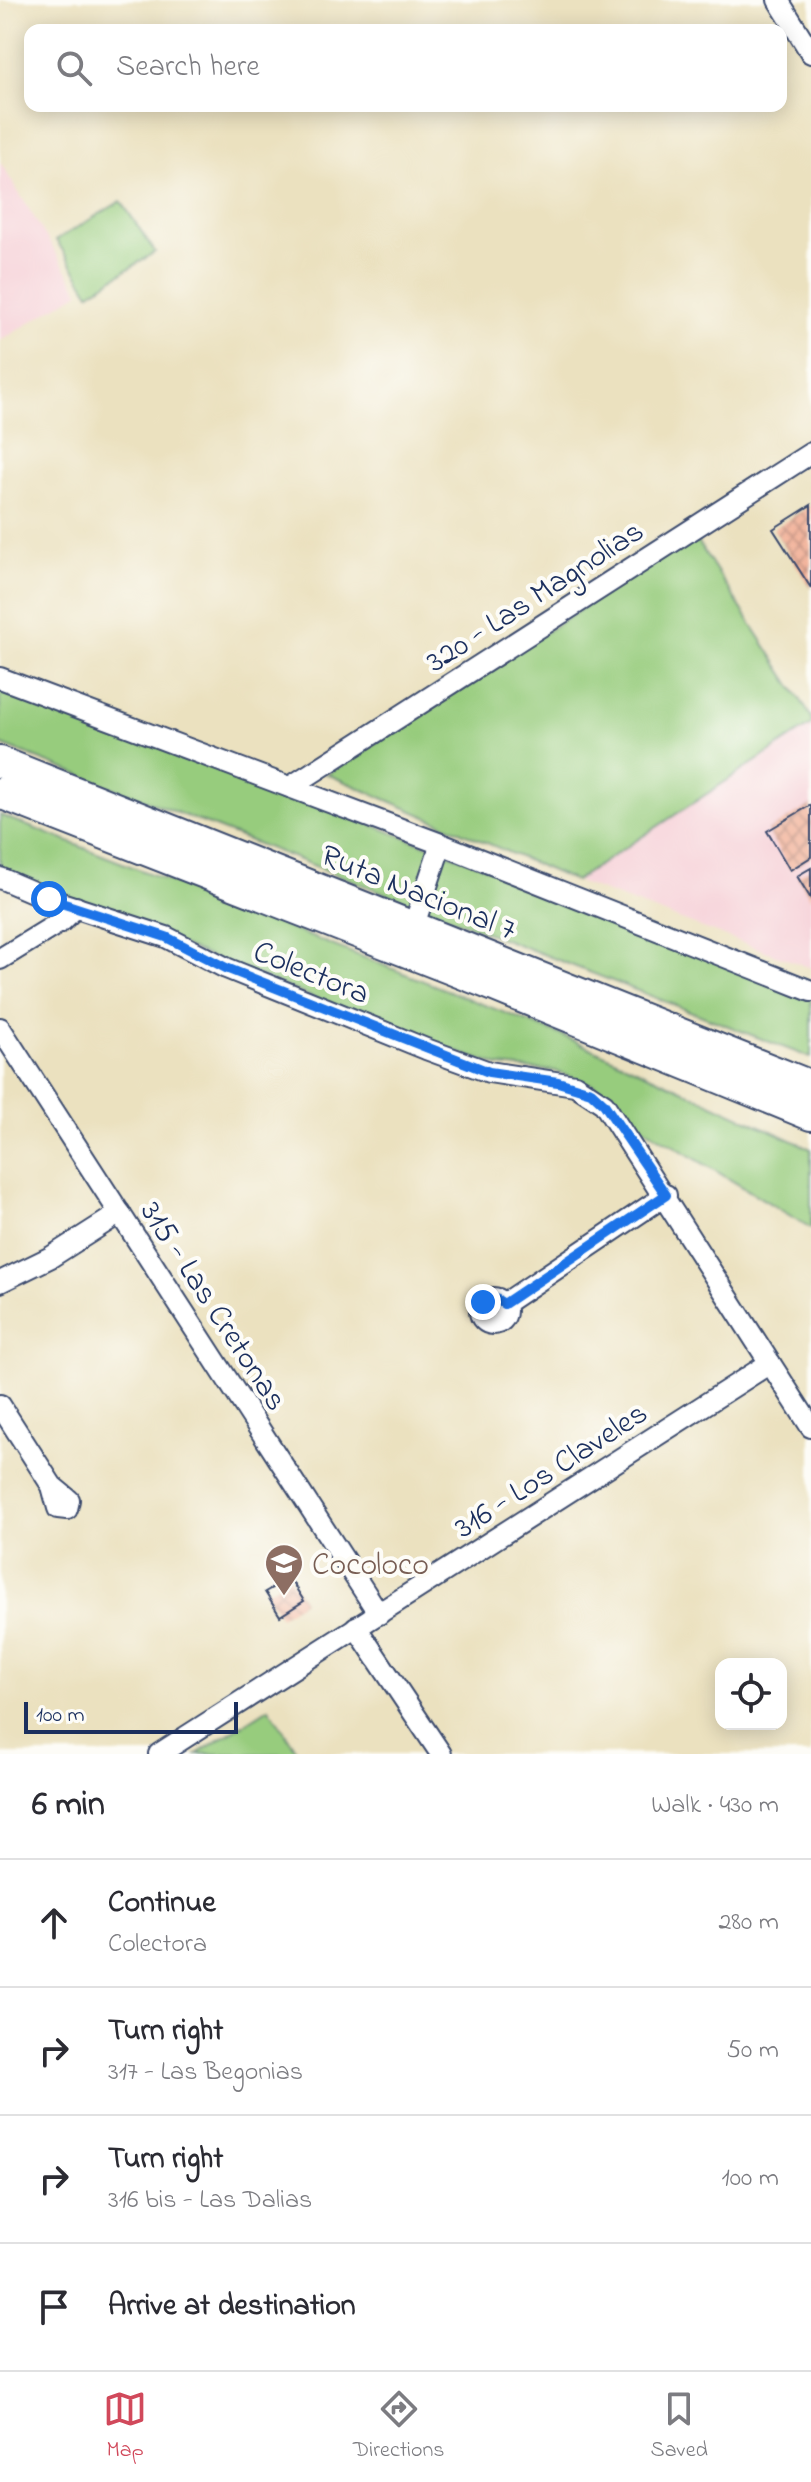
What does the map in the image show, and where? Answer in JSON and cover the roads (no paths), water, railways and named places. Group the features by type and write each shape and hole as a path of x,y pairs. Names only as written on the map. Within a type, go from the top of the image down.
{"highway":[{"name":"Ruta Nacional 7","path":"0,762 811,1086"},
{"name":"Ruta Nacional 7","path":"0,793 487,983 811,1117"},
{"path":"744,1060 811,1075"}],"street":[{"path":"778,0 811,53"},
{"name":"320 - Las Magnolias","path":"290,787 811,453"},
{"path":"0,678 441,844 811,991"},
{"path":"413,928 441,844"},
{"name":"Colectora","path":"0,878 166,937 226,968 489,1072 575,1085 604,1104 666,1195"},
{"path":"0,959 62,921 76,907"},
{"name":"315 - Las Cretonas","path":"0,1028 379,1614"},
{"path":"504,1304 666,1195 811,1427"},
{"path":"0,1282 51,1257 120,1213"},
{"name":"316 - Los Claveles","path":"159,1754 770,1363"},
{"path":"0,1405 52,1486"},
{"path":"356,1627 441,1754"}],"place":[{"name":"Cocoloco","path":"284,1597"}]}
